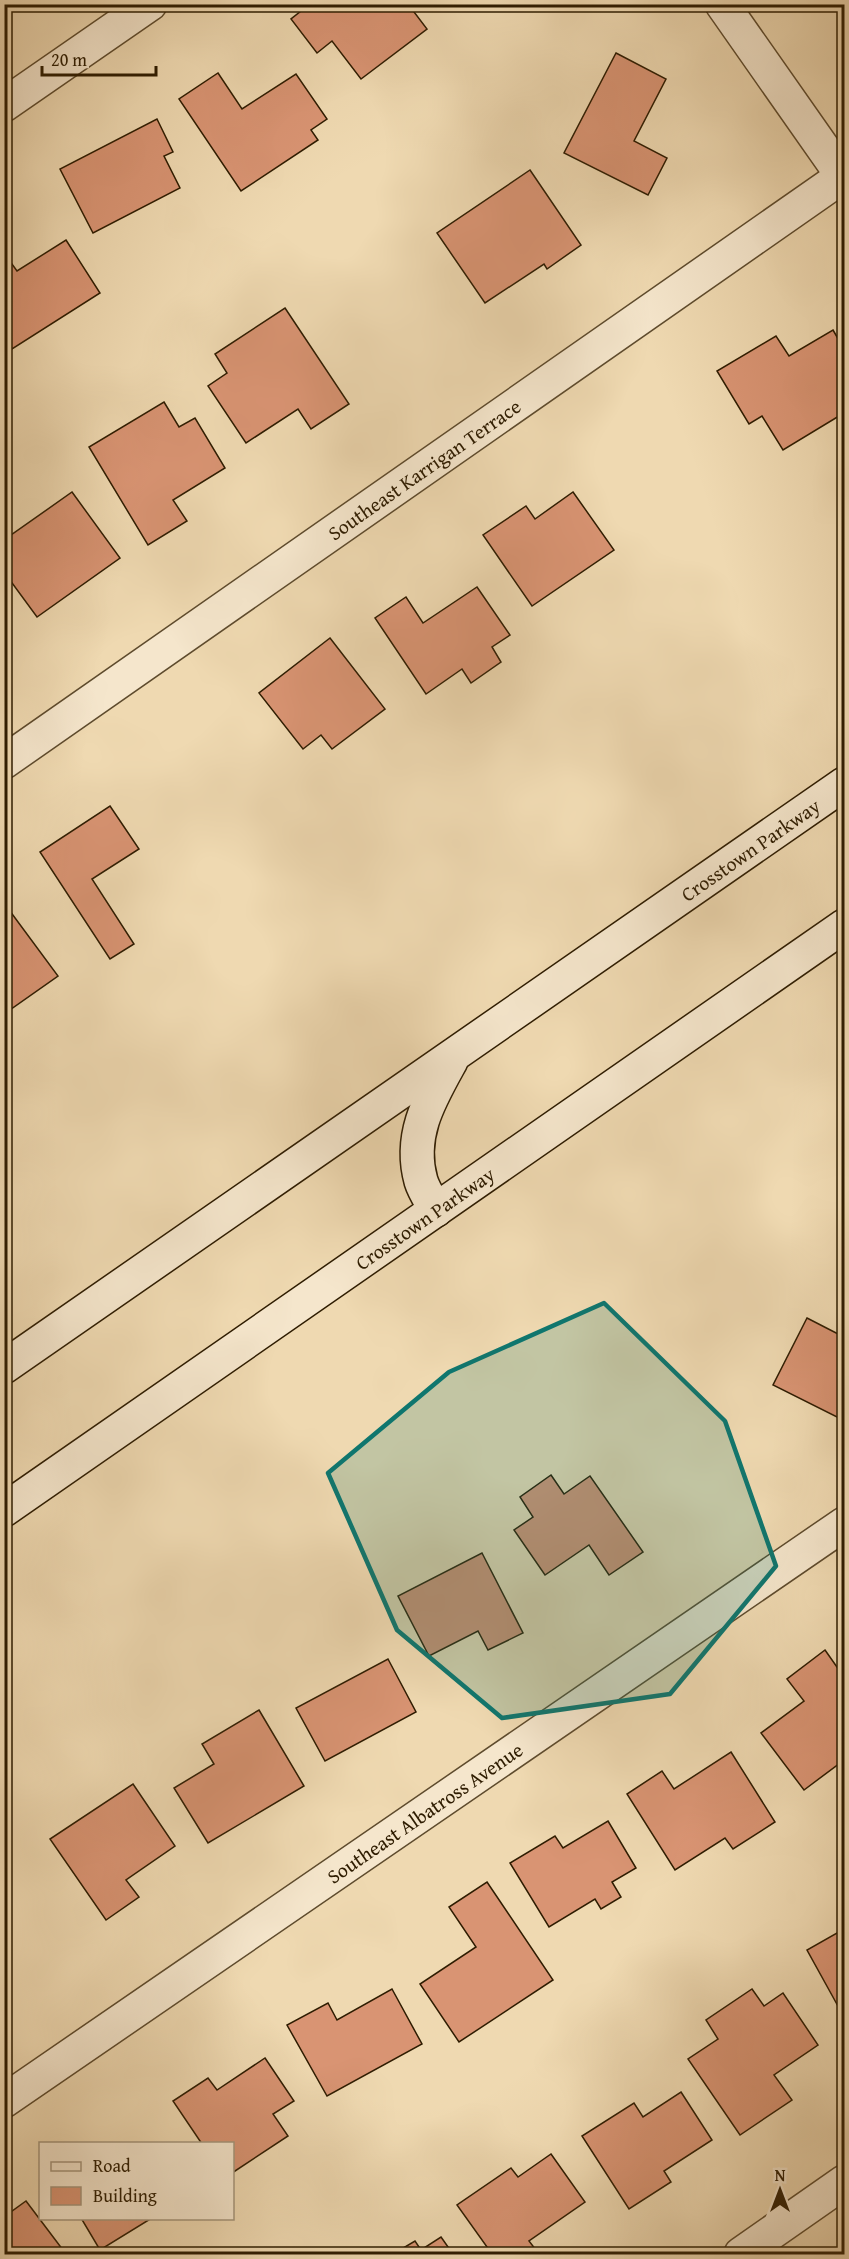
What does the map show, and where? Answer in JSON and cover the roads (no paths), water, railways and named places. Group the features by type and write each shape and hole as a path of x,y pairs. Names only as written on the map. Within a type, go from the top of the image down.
{"street":[{"path":"4,105 150,4"},
{"path":"722,4 844,177"},
{"name":"Southeast Karrigan Terrace","path":"4,762 844,177"},
{"name":"Crosstown Parkway","path":"4,1367 844,784"},
{"name":"Crosstown Parkway","path":"4,1510 844,926"},
{"path":"436,1210 421,1182 416,1149 426,1105 455,1054"},
{"name":"Southeast Albatross Avenue","path":"4,2101 844,1524"},
{"path":"741,2254 844,2182"}]}
